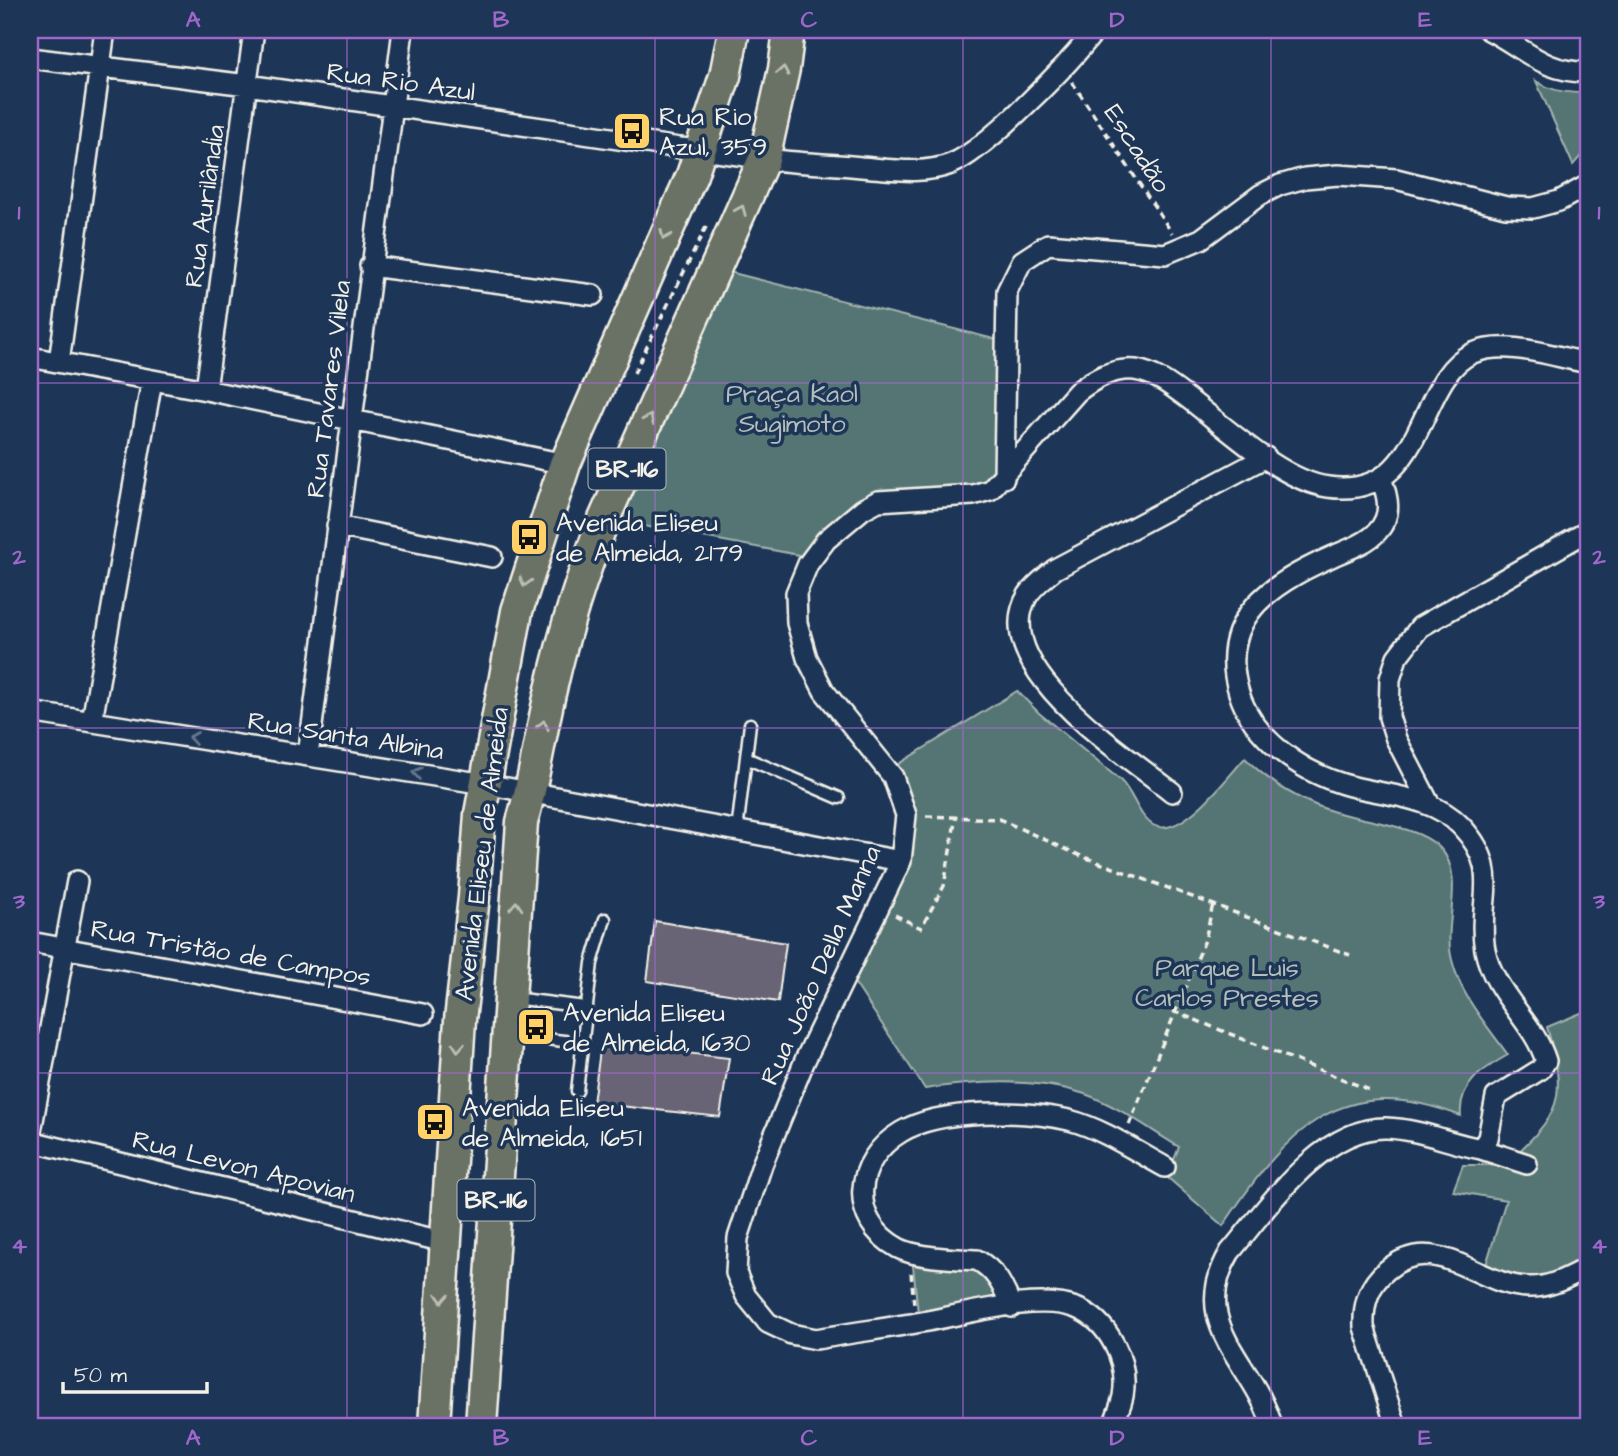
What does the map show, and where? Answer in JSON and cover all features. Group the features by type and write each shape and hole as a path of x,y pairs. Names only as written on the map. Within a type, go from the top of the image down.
{"main road":[{"name":"Avenida Eliseu de Almeida","path":"434,1426 460,1020 485,784 517,611 565,464 692,175 725,76 734,30"},
{"name":"Avenida Eliseu de Almeida","path":"481,1426 522,822 531,792 552,684 585,567 604,519 764,159 784,69 789,30"}],"street":[{"path":"60,362 105,30"},
{"name":"Rua Aurilândia","path":"206,390 254,30"},
{"name":"Rua Tavares Vilela","path":"308,756 390,106 403,30"},
{"name":"Rua Rio Azul","path":"30,58 247,85 764,159 901,170 931,169 952,164 977,149 1062,68 1096,30"},
{"path":"1489,30 1542,64 1569,72 1588,72"},
{"path":"1004,478 1007,291 1022,261 1048,244 1094,246 1148,254 1182,250 1260,195 1280,185 1305,178 1338,175 1396,179 1506,207 1533,208 1559,201 1588,185"},
{"path":"370,266 593,295"},
{"path":"1481,1149 1488,1138 1496,1097 1541,1069 1546,1061 1490,968 1484,935 1487,872 1481,854 1459,824 1430,805 1342,784 1307,769 1259,730 1239,694 1235,671 1239,630 1263,595 1290,575 1364,542 1382,526 1388,513 1388,498 1381,478 1405,452 1447,376 1472,353 1515,349 1588,363"},
{"path":"30,357 351,418 565,464"},
{"name":"Rua João Della Manna","path":"1113,1426 1123,1396 1124,1372 1119,1351 1104,1329 1076,1308 1058,1304 1012,1307 816,1339 791,1334 768,1323 746,1296 736,1273 738,1238 762,1165 805,1060 901,861 906,815 893,777 824,691 807,658 797,623 796,593 808,564 826,540 863,509 878,501 973,495 990,490 1004,478 1077,393 1093,380 1110,372 1135,370 1164,381 1291,474 1328,487 1350,488 1381,478"},
{"path":"92,721 152,380"},
{"path":"1172,792 1049,689 1032,667 1024,648 1022,611 1028,595 1055,569 1266,457"},
{"path":"337,526 492,557"},
{"path":"1430,805 1396,739 1389,717 1390,679 1397,657 1420,627 1588,531"},
{"name":"Rua Santa Albina","path":"30,712 485,784 901,861"},
{"path":"30,1139 77,881"},
{"name":"Rua Tristão de Campos","path":"30,942 423,1014"},
{"path":"1012,1307 999,1279 987,1266 977,1261 909,1252 880,1234 869,1217 862,1193 863,1178 869,1161 883,1145 903,1131 941,1117 1033,1114 1097,1130 1165,1167"},
{"path":"1272,1426 1267,1409 1226,1342 1215,1308 1214,1290 1220,1269 1230,1252 1320,1153 1348,1135 1385,1128 1481,1149 1527,1164"},
{"name":"Rua Levon Apovian","path":"30,1139 445,1242"},
{"path":"1396,1426 1364,1327 1368,1294 1393,1265 1426,1253 1446,1256 1491,1278 1525,1287 1553,1283 1588,1267"}],"lane":[{"path":"737,831 750,724"},
{"path":"746,758 839,798"},
{"path":"577,1091 592,963 605,919"},
{"path":"510,998 585,1007"},
{"path":"508,1035 582,1042"}],"path":[{"name":"Escadão","path":"1062,68 1182,250"},
{"path":"631,379 706,225 713,217"},
{"path":"906,815 999,818 1081,856 1350,955"},
{"path":"880,908 921,928 944,886 956,816"},
{"path":"1122,1144 1205,940 1213,904"},
{"path":"1174,1011 1372,1091"},
{"path":"909,1252 916,1323"}],"green space":[{"path":"1536,81 1561,91 1588,93 1588,148 1573,165"},
{"name":"Praça Kaol Sugimoto","path":"725,271 1002,341 1000,474 972,487 867,498 804,556 617,521"},
{"name":"Parque Luis Carlos Prestes","path":"1017,691 1039,713 1121,781 1153,825 1164,827 1177,824 1190,816 1245,758 1287,791 1311,803 1335,812 1405,829 1419,834 1440,848 1452,873 1450,946 1456,973 1475,1010 1508,1055 1481,1072 1468,1086 1461,1105 1461,1116 1419,1103 1382,1100 1349,1105 1320,1118 1294,1137 1270,1162 1223,1226 1167,1177 1179,1147 1097,1099 1066,1089 1026,1083 964,1084 925,1089 848,973 882,904 906,815 887,771"},
{"path":"1588,1010 1588,1257 1570,1270 1539,1283 1485,1268 1506,1200 1453,1191 1463,1165 1505,1165 1538,1132 1555,1104 1558,1090 1554,1052 1547,1027"},
{"path":"912,1256 976,1262 1006,1307 919,1323"}],"building":[{"path":"655,921 786,943 778,1002 647,981"},
{"path":"601,1043 729,1058 720,1117 593,1103"}],"place":[{"name":"Rua Rio Azul, 359","path":"632,131"},
{"name":"Avenida Eliseu de Almeida, 2179","path":"529,537"},
{"name":"Avenida Eliseu de Almeida, 1630","path":"536,1027"},
{"name":"Avenida Eliseu de Almeida, 1651","path":"435,1122"}]}
